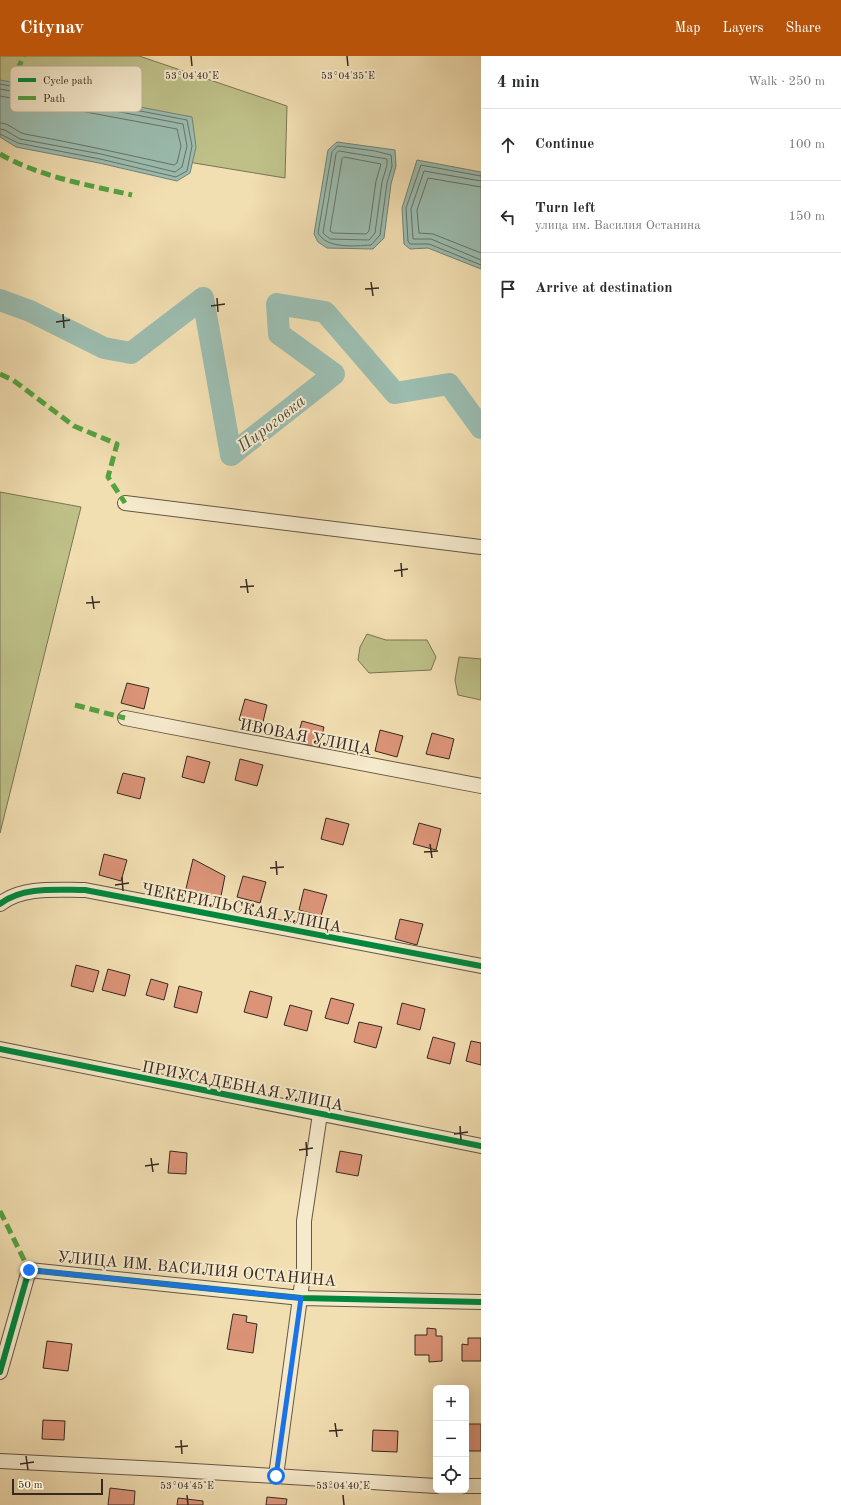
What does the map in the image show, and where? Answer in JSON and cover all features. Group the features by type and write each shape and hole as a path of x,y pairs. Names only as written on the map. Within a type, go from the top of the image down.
{"street":[{"path":"125,503 481,547"},
{"name":"ИВОВАЯ УЛИЦА","path":"125,718 481,786"},
{"name":"ЧЕКЕРИЛЬСКАЯ УЛИЦА","path":"0,904 6,899 30,892 85,890 481,966"},
{"name":"ПРИУСАДЕБНАЯ УЛИЦА","path":"0,1049 481,1146"},
{"path":"276,1476 301,1298 304,1268 304,1221 320,1114"},
{"name":"УЛИЦА ИМ. ВАСИЛИЯ ОСТАНИНА","path":"0,1372 29,1270 301,1298 481,1302"},
{"path":"0,1461 433,1486"},
{"path":"469,1486 481,1486"}],"green space":[{"path":"0,56 139,56 287,106 285,178 0,131"},
{"path":"0,492 81,507 0,833"},
{"path":"367,634 386,640 427,640 436,657 431,670 369,673 358,660 360,647"},
{"path":"459,657 481,659 481,700 458,695 455,680"}],"water":[{"path":"0,80 10,82 10,112 142,112 142,107 192,117 196,147 190,173 177,181 99,163 16,147 0,137"},
{"path":"337,142 395,150 396,166 391,184 384,238 373,249 327,248 318,242 314,234 328,150"},
{"path":"417,160 481,172 481,269 428,248 410,249 404,244 402,208"}],"building":[{"path":"127,683 149,688 144,709 121,703"},
{"path":"245,699 267,705 262,726 239,720"},
{"path":"302,721 324,727 319,748 296,742"},
{"path":"380,730 403,736 397,757 375,751"},
{"path":"432,733 454,739 449,759 426,754"},
{"path":"187,756 210,762 204,783 182,777"},
{"path":"240,759 263,765 257,786 235,780"},
{"path":"123,773 145,778 140,799 117,793"},
{"path":"326,818 349,824 343,845 321,839"},
{"path":"419,823 441,829 436,850 413,844"},
{"path":"104,854 127,860 121,881 99,875"},
{"path":"193,859 225,876 221,896 184,897"},
{"path":"243,876 266,882 260,903 237,897"},
{"path":"304,889 327,895 321,916 299,910"},
{"path":"400,919 423,924 417,945 395,939"},
{"path":"76,965 99,971 93,992 71,986"},
{"path":"108,969 130,975 125,996 102,990"},
{"path":"151,979 168,984 164,1000 146,995"},
{"path":"179,986 202,992 197,1013 174,1007"},
{"path":"250,991 272,997 267,1018 244,1012"},
{"path":"331,998 354,1004 348,1024 325,1018"},
{"path":"402,1003 425,1009 420,1030 397,1024"},
{"path":"290,1005 312,1011 307,1031 284,1025"},
{"path":"359,1022 382,1027 376,1048 354,1042"},
{"path":"433,1037 455,1043 450,1064 427,1058"},
{"path":"471,1041 481,1043 481,1065 466,1061"},
{"path":"170,1151 187,1153 186,1174 168,1173"},
{"path":"340,1151 362,1155 358,1176 336,1172"},
{"path":"233,1314 247,1316 246,1322 257,1324 253,1353 227,1349"},
{"path":"427,1328 436,1329 436,1336 442,1336 442,1361 429,1362 429,1355 415,1355 415,1335 427,1335"},
{"path":"468,1338 481,1338 481,1361 462,1361 462,1344 468,1345"},
{"path":"47,1341 72,1344 68,1371 43,1368"},
{"path":"43,1420 65,1421 64,1440 42,1439"},
{"path":"469,1424 481,1424 481,1451 469,1451"},
{"path":"373,1430 398,1431 397,1452 372,1451"},
{"path":"110,1488 135,1491 134,1505 108,1505"},
{"path":"267,1497 287,1499 286,1505 266,1505"},
{"path":"178,1498 203,1501 203,1505 177,1505"}],"waterway":[{"name":"Пироговка","path":"0,300 30,311 104,348 131,353 203,298 231,455 334,374 279,334 277,304 325,312 395,393 449,384 481,428"}],"marked path":[{"path":"19,66 24,56"},
{"path":"0,154 31,169 81,184 132,195"},
{"path":"0,374 13,380 74,426 117,444 108,477 125,503"},
{"path":"75,705 125,718"},
{"path":"0,1211 29,1270"}],"cycle path":[{"path":"0,904 19,894 41,890 85,890 481,966"},
{"path":"0,1049 481,1146"},
{"path":"0,1372 29,1270 301,1298 481,1302"}],"route":[{"path":"29,1270 301,1298 276,1476"}]}
